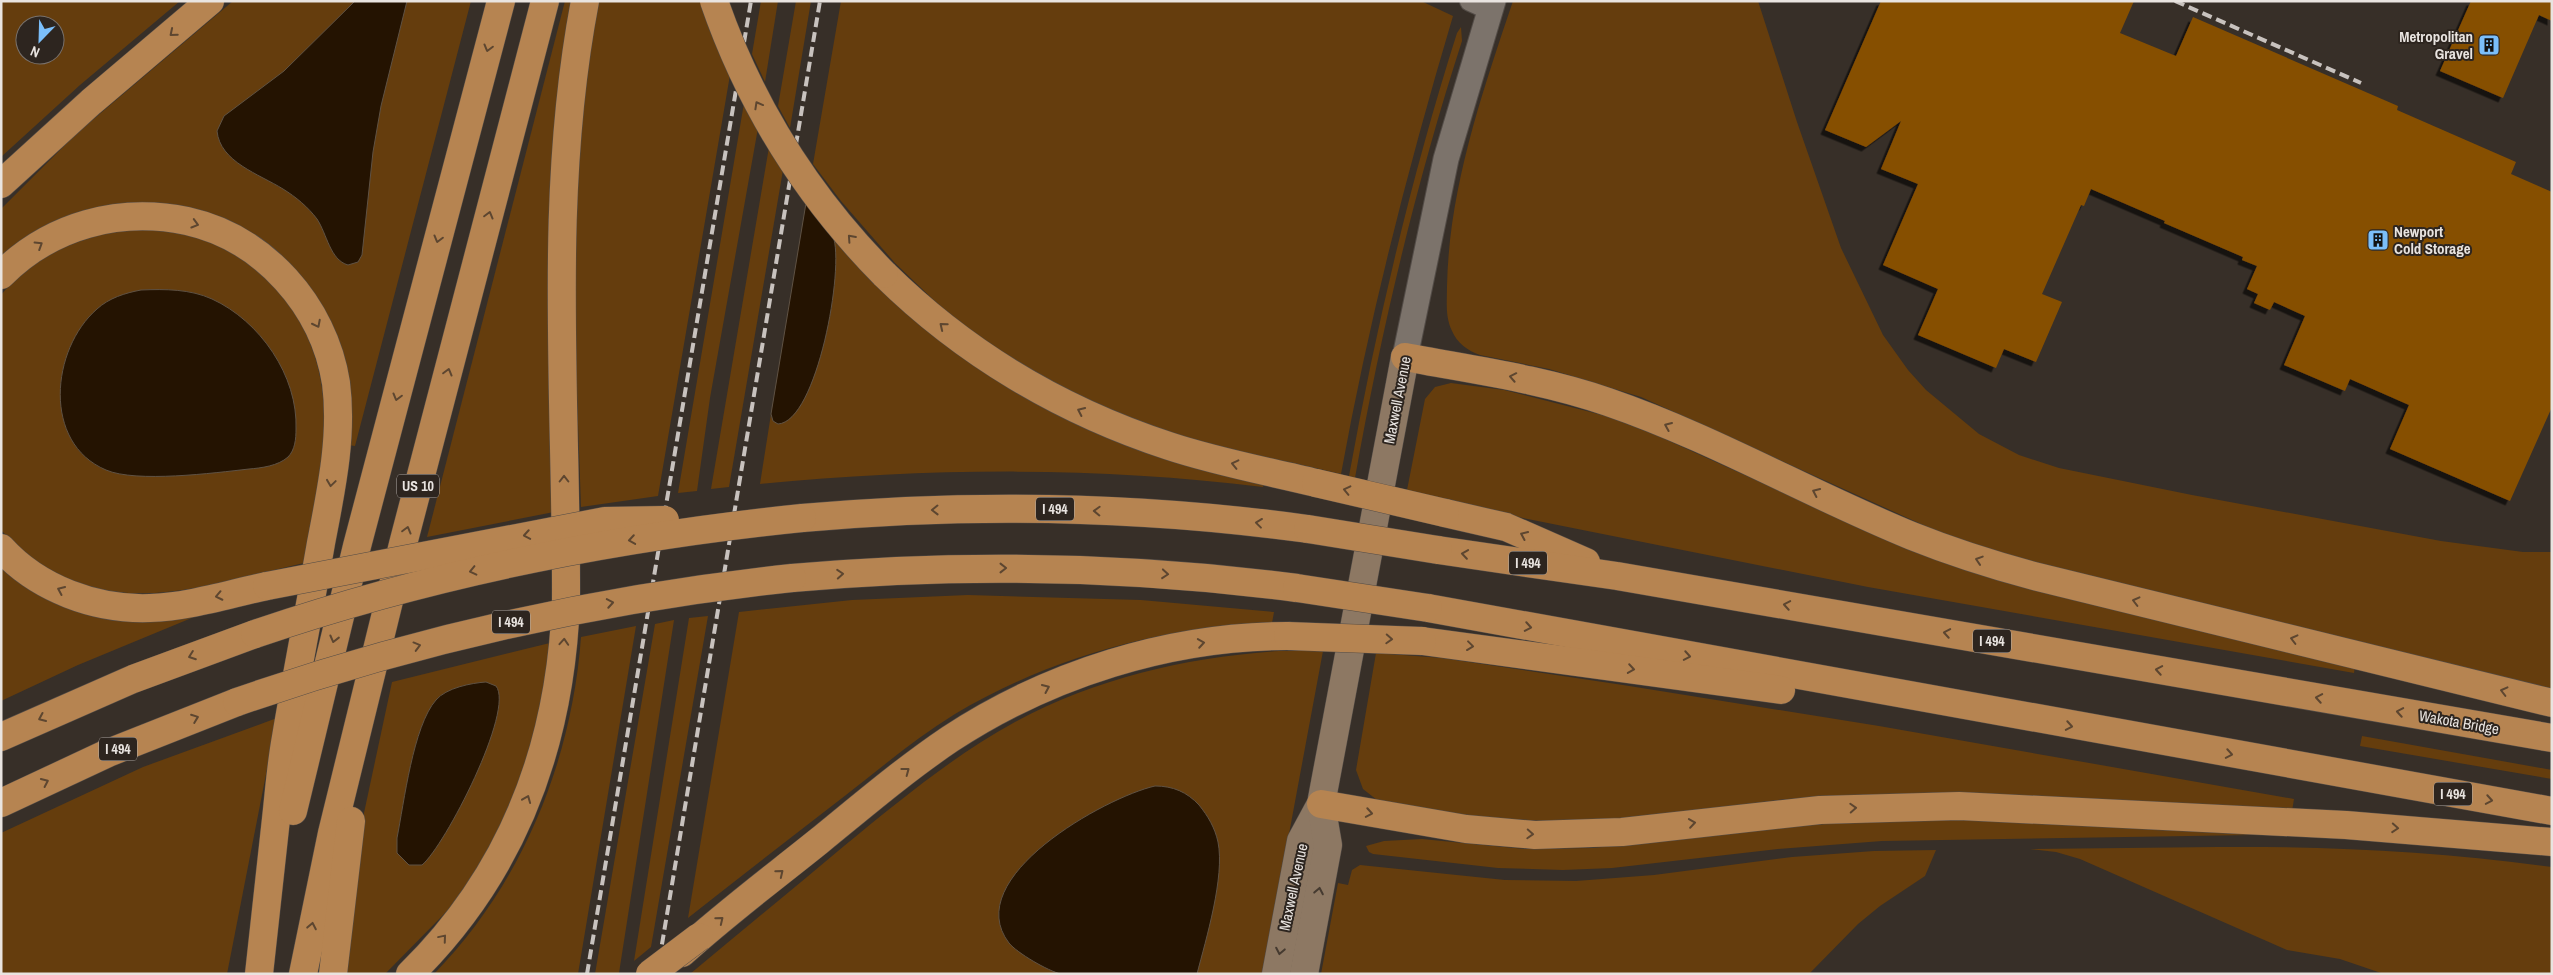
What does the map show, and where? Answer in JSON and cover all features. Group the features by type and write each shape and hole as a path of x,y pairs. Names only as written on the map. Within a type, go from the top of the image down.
{"highway":[{"path":"1,184 72,118 210,1"},
{"name":"US 10","path":"260,974 305,753 357,546 500,1"},
{"name":"US 10","path":"303,974 332,833 368,693 403,544 545,1"},
{"path":"410,974 436,947 467,908 504,847 539,768 557,696 563,654 566,600 563,198 570,107 585,1"},
{"path":"714,1 727,39 748,84 784,150 830,215 884,274 939,323 1012,375 1073,408 1170,446 1316,483 1506,527 1617,576"},
{"path":"1,194 72,118"},
{"path":"1,275 48,240 83,224 136,216 184,221 210,228 240,242 278,270 301,297 325,342 336,382 337,442 324,528 285,740 260,974"},
{"path":"1405,357 1525,380 1609,402 1717,447 1904,532 1984,562 2034,576 2552,703"},
{"name":"I 494","path":"1,737 150,672 255,634 380,594 504,564 672,534 802,518 904,511 1057,509 1208,518 1308,529 1617,576"},
{"path":"1,548 27,571 54,587 83,599 116,606 166,606 605,521 802,518"},
{"name":"I 494","path":"1,802 108,753 237,702 383,655 515,621 641,597 792,578 932,570 1026,568 1155,573 1297,588 1428,608 2021,717 2552,811"},
{"name":"Wakota Bridge","path":"1617,576 2552,738"},
{"path":"650,974 742,903 902,774 967,729 1022,699 1069,678 1140,656 1224,639 1288,636 1422,641 1531,654 1738,685 2021,717"},
{"path":"333,974 368,693"},
{"path":"1321,804 1466,829 1535,835 1600,834 1792,812 1900,806 1985,807 2346,825 2552,842"},
{"path":"658,974 699,937"}],"main road":[{"name":"Maxwell Avenue","path":"1276,974 1301,841 1321,804 1405,357"},
{"name":"Maxwell Avenue","path":"1304,974 1328,845 1321,804"}],"street":[{"name":"Maxwell Avenue","path":"1405,357 1446,159 1485,4"}],"shaded area":[{"path":"1,1 180,1 80,85 1,157"},
{"path":"233,1 471,1 355,446 348,445 333,331 191,210 1,258 1,209 76,134"},
{"path":"355,1 407,1 381,106 373,152 362,255 358,262 348,265 337,258 317,219 310,210 288,192 233,159 225,151 217,131 224,116 284,71"},
{"path":"565,1 575,1 554,512 427,537"},
{"path":"597,1 701,1 730,75 658,496 581,507 575,323 576,212 581,132"},
{"path":"761,1 778,1 765,82 752,54"},
{"path":"796,1 811,1 790,128 778,106"},
{"path":"841,1 1421,1 1453,16 1420,130 1377,301 1341,474 1289,462 1288,465 1190,440 1086,401 996,351 943,309 895,263 841,201 813,164"},
{"path":"1513,1 1758,1 1797,122 1841,248 1883,335 1908,370 1926,390 1979,434 2019,455 2059,468 2192,495 2441,541 2523,552 2552,552 2552,690 2053,568 1954,539 1641,397 1549,369 1480,355 1467,349 1454,335 1447,315 1449,249 1454,213 1469,141"},
{"path":"1461,27 1462,41 1415,203 1388,313 1355,478 1349,476 1371,364 1396,253 1440,88 1457,33"},
{"path":"744,103 758,128 710,398 697,491 678,493"},
{"path":"769,147 783,170 729,487 711,489"},
{"path":"806,203 833,236 836,253 835,278 825,341 816,372 805,398 792,417 778,424 773,421 771,414"},
{"path":"119,230 161,230 192,235 220,246 246,261 269,281 288,304 304,330 315,358 322,388 324,410 321,475 308,562 185,590 147,593 109,591 73,581 37,561 1,530 1,295 26,270 54,252 86,239"},
{"path":"833,236 932,333 1264,482 1263,487 1138,475 1012,472 948,472 885,475 760,484 771,414 772,419 798,408 808,392 824,344 832,305"},
{"path":"141,290 177,290 195,293 212,299 246,321 260,336 273,352 283,370 295,409 296,433 294,448 288,457 274,464 259,468 196,475 136,476 106,470 85,457 71,439 63,418 60,394 63,370 70,347 82,326 97,309 118,296"},
{"path":"1451,383 1504,390 1606,416 1656,435 1811,505 2355,665 2354,673 1868,587 1523,518 1407,490 1425,399 1435,387"},
{"path":"1,565 192,614 194,617 78,665 1,701"},
{"path":"968,595 1141,600 1274,612 1272,623 1189,631 1108,649 1068,661 1029,676 992,694 955,714 913,743 688,918 739,612 852,600"},
{"path":"708,616 651,947 634,961 689,618"},
{"path":"674,620 619,973 595,974 655,624"},
{"path":"636,626 578,974 434,974 465,939 493,901 517,861 537,818 554,774 567,729 576,683 581,637"},
{"path":"554,642 550,670 525,774 480,868 449,909 385,974 341,974 358,841 392,682"},
{"path":"1279,651 1323,651 1263,974 690,974 906,796 970,749 1015,722 1078,693 1143,672 1211,658"},
{"path":"1376,653 1442,658 1623,685 1879,726 2294,799 2292,811 1917,794 1786,799 1652,816 1564,822 1474,817 1377,800 1363,789 1356,770"},
{"path":"486,682 496,686 499,700 496,721 475,777 461,806 433,853 422,865 409,865 397,853 397,838 410,766 421,728 428,712 440,696 459,687"},
{"path":"277,718 227,974 1,974 1,833 143,767"},
{"path":"2362,736 2552,770 2552,779 2360,746"},
{"path":"1155,786 1168,787 1185,793 1194,800 1211,822 1218,842 1219,872 1217,890 1197,974 1061,974 1041,966 1013,947 1009,943 999,918 1004,893 1020,868 1045,844 1074,823 1104,806 1133,793"},
{"path":"1962,820 2253,831 2252,835 1882,841 1778,849 1612,868 1563,870 1498,868 1373,854 1369,852 1366,846 1384,841 1422,839 1525,849 1593,848 1861,821"},
{"path":"2218,847 2385,851 2469,857 2552,867 2552,974 2384,974 2340,959 2287,950 2080,859 2056,852 2030,849"},
{"path":"1936,850 1925,876 1880,906 1858,924 1809,974 1321,974 1338,883 1348,885 1352,870 1360,865 1505,880 1576,881 1654,875 1792,857 1874,851"}],"building":[{"name":"Newport Cold Storage","path":"1881,1 2134,1 2120,33 2176,56 2193,17 2398,106 2397,110 2516,162 2511,174 2552,192 2552,407 2510,501 2390,449 2409,405 2350,379 2345,391 2284,365 2305,316 2274,302 2270,310 2254,303 2258,294 2247,289 2257,266 2242,260 2243,257 2091,189 2084,206 2081,205 2042,294 2062,302 2036,362 2004,349 1996,368 1918,335 1938,289 1883,265 1918,184 1881,169 1901,121 1866,147 1825,130"},
{"name":"Metropolitan Gravel","path":"2471,1 2552,1 2552,21 2539,15 2503,98 2440,71"}],"railway":[{"path":"587,974 751,1"},
{"path":"657,974 820,1"},
{"path":"2175,1 2361,83"}],"place":[{"name":"Metropolitan Gravel","path":"2489,45"},
{"name":"Newport Cold Storage","path":"2378,240"}]}
